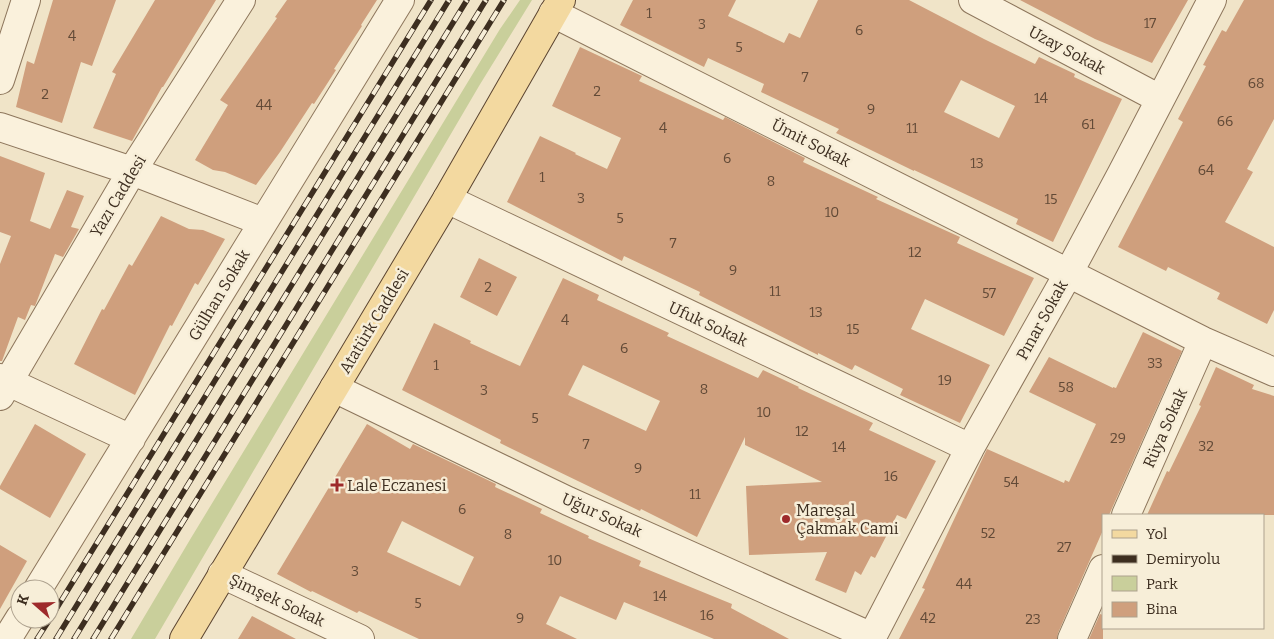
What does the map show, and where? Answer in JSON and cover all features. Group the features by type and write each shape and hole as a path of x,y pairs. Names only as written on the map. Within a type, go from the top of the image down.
{"main road":[{"name":"Atatürk Caddesi","path":"184,639 447,199 557,6"}],"street":[{"path":"0,80 26,0"},
{"name":"Yazı Caddesi","path":"3,385 132,172 241,0"},
{"name":"Gülhan Sokak","path":"44,579 400,0"},
{"name":"Uzay Sokak","path":"973,0 1160,100"},
{"name":"Pınar Sokak","path":"871,638 970,448 1068,274 1212,0"},
{"name":"Ümit Sokak","path":"557,6 1068,274 1204,341 1274,372"},
{"path":"0,127 132,172 263,222"},
{"name":"Ufuk Sokak","path":"447,199 970,448"},
{"name":"Rüya Sokak","path":"1126,514 1204,341"},
{"path":"3,385 131,439"},
{"name":"Uğur Sokak","path":"334,388 568,501 871,638"},
{"path":"1072,639 1102,571"},
{"name":"Şimşek Sokak","path":"222,574 360,639"}],"green space":[{"path":"520,0 532,0 479,86 155,639 131,639 500,29"}],"building":[{"path":"53,0 116,0 92,66 81,62 62,123 16,107 27,61 34,64"},
{"path":"155,0 216,0 162,87 132,141 93,128 116,74 112,72"},
{"path":"287,0 377,0 314,104 312,103 256,185 225,172 213,170 195,160 228,105 220,100 277,18 275,17"},
{"path":"633,0 736,0 728,16 784,43 789,33 800,38 818,0 909,0 1035,64 1039,57 1075,74 1074,77 1122,99 1053,242 1016,224 1018,219 836,133 839,129 761,92 764,84 708,58 704,67 620,25","holes":["961,80 1015,106 999,138 944,112"]},
{"path":"1020,0 1188,0 1152,63 1095,39"},
{"path":"1244,0 1274,0 1274,119 1247,169 1253,172 1225,222 1274,247 1274,310 1267,324 1217,299 1220,293 1168,267 1166,271 1118,247 1183,122 1178,119 1206,66 1203,65 1222,30 1226,32"},
{"path":"580,47 642,76 639,81 723,120 725,117 805,158 803,162 878,197 876,199 960,237 957,243 1034,278 1004,336 925,299 911,329 990,365 960,423 900,395 903,389 855,365 852,370 818,353 818,355 699,295 700,292 624,256 622,261 507,202 540,136 607,169 621,138 552,106"},
{"path":"0,156 45,173 30,221 50,229 67,190 84,196 71,227 79,229 63,257 55,254 35,306 31,305 25,320 18,317 2,361 0,361 0,264 11,236 0,232"},
{"path":"161,216 189,229 203,230 225,239 198,285 195,283 172,326 170,325 135,395 74,364 102,309 104,310 129,264 132,266"},
{"path":"479,258 517,277 497,316 460,297"},
{"path":"563,278 599,295 597,300 669,333 667,336 758,378 763,370 873,423 869,430 936,461 906,519 897,515 875,558 871,556 861,575 855,571 846,593 815,580 827,552 749,555 746,486 822,482 745,445 745,437 697,537 500,443 501,440 402,390 434,323 471,341 470,343 520,366","holes":["583,365 660,401 646,431 568,395"]},
{"path":"1143,332 1182,351 1109,514 1102,514 1102,532 1057,639 899,639 925,589 922,588 987,449 1064,483 1065,480 1069,482 1096,424 1029,392 1049,357 1116,388"},
{"path":"1216,367 1254,385 1252,389 1274,396 1274,515 1147,514 1167,471 1169,472 1201,406 1199,405"},
{"path":"35,424 86,454 50,518 0,489"},
{"path":"367,424 410,449 413,444 496,484 495,487 542,509 540,513 589,536 588,538 641,561 639,566 732,604 731,608 789,639 714,639 624,602 616,620 560,596 546,624 577,639 419,639 359,611 357,613 311,592 277,574","holes":["402,521 474,557 460,586 387,552"]},
{"path":"0,545 27,561 17,579 10,579 10,591 0,609"},
{"path":"1100,614 1102,615 1103,639 1089,639"},
{"path":"252,616 296,639 238,639"}],"railway":[{"path":"60,603 431,0"},
{"path":"56,639 449,0"},
{"path":"74,639 467,0"},
{"path":"93,639 486,0"},
{"path":"111,639 504,0"},
{"path":"37,639 44,629"}],"place":[{"name":"Lale Eczanesi","path":"337,485"},
{"name":"Mareşal Çakmak Cami","path":"786,519"}]}
